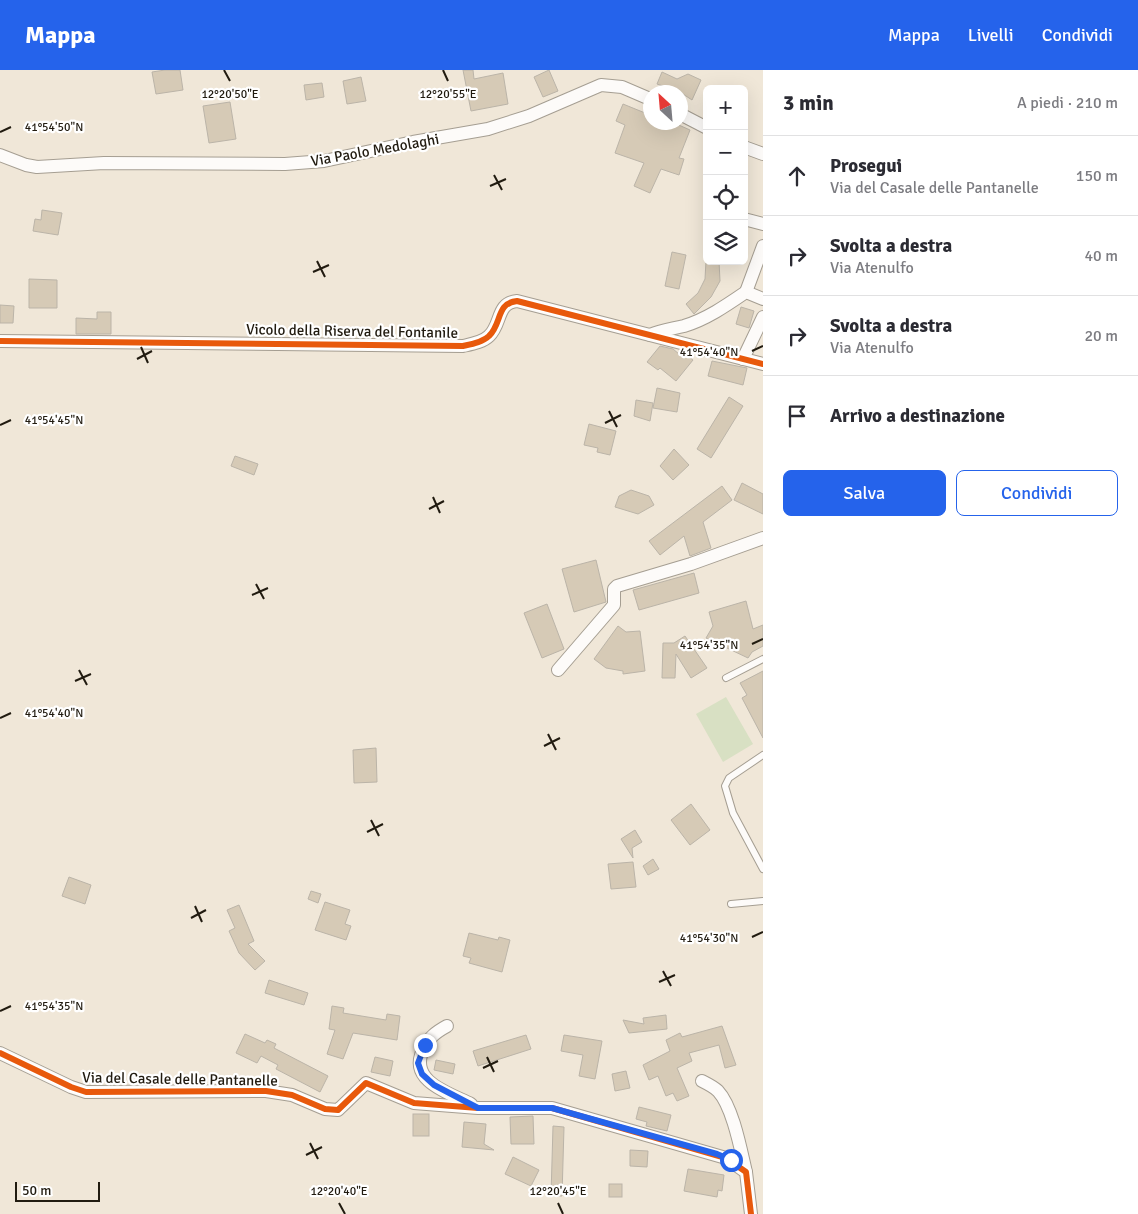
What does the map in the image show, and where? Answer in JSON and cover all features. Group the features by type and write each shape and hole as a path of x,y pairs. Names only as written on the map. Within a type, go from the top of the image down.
{"street":[{"name":"Via Paolo Medolaghi","path":"0,155 34,167 104,163 310,162 488,129 523,118 602,85 622,87 643,96"},
{"path":"688,118 703,126"},
{"path":"748,148 763,154"},
{"path":"748,220 763,224"},
{"path":"650,335 664,329 684,326 711,315 746,292 763,246"},
{"path":"746,292 763,299"},
{"name":"Vicolo della Riserva del Fontanile","path":"0,341 163,341 463,346 480,342 490,336 501,309 506,304 517,301 763,364"},
{"path":"743,359 763,317"},
{"path":"558,670 614,605 614,589 617,586 691,564 763,538"},
{"path":"448,1026 428,1040 419,1057 419,1067 426,1078 434,1085 478,1108"},
{"name":"Via del Casale delle Pantanelle","path":"0,1053 70,1087 86,1092 266,1091 292,1095 334,1110 344,1106 366,1083 410,1102 478,1108 552,1108 717,1154 731,1160 746,1172"},
{"path":"702,1081 718,1091 723,1098 731,1119 746,1172 751,1214"}],"lane":[{"path":"726,678 763,659"},
{"path":"763,755 729,778 725,786 730,804 763,869"},
{"path":"731,904 763,901"}],"green space":[{"path":"726,697 753,744 723,762 696,714"}],"building":[{"path":"180,70 183,90 156,94 152,72"},
{"path":"463,70 473,70 474,79 503,73 508,104 471,111"},
{"path":"549,70 558,91 543,97 534,77"},
{"path":"662,72 677,79 688,74 701,80 692,100 688,97 688,85 657,84"},
{"path":"361,77 366,101 347,104 343,81"},
{"path":"322,83 324,97 306,100 304,85"},
{"path":"230,102 236,139 209,143 203,106"},
{"path":"623,104 643,112 643,130 690,130 679,158 684,159 679,175 661,169 650,193 634,186 644,163 615,153 625,125 616,121"},
{"path":"42,210 62,213 58,235 33,231 35,219 41,220"},
{"path":"672,252 686,255 679,289 665,286"},
{"path":"706,265 719,265 720,281 711,297 694,314 686,304 698,293 705,279"},
{"path":"29,279 57,280 57,308 29,308"},
{"path":"0,305 14,306 13,323 0,323"},
{"path":"741,307 754,311 749,328 736,324"},
{"path":"97,312 111,312 111,334 76,334 76,318 97,319"},
{"path":"660,346 673,349 679,354 683,352 693,360 676,381 660,368 658,370 647,362"},
{"path":"712,361 747,368 743,385 708,376"},
{"path":"657,388 680,393 677,412 653,408"},
{"path":"729,397 743,406 711,458 697,449"},
{"path":"636,400 653,403 650,421 634,416"},
{"path":"589,424 616,431 610,455 597,452 598,448 584,445"},
{"path":"674,449 689,465 673,480 660,466"},
{"path":"235,456 258,464 254,475 231,466"},
{"path":"742,483 763,494 763,514 734,500"},
{"path":"722,486 732,500 703,522 711,548 690,556 684,536 660,555 649,541"},
{"path":"631,490 649,496 654,505 638,514 615,507 619,496"},
{"path":"596,560 606,602 574,612 562,569"},
{"path":"694,573 699,593 639,610 633,590"},
{"path":"746,601 753,629 763,625 763,646 752,652 748,658 706,638 713,626 709,612"},
{"path":"547,604 564,649 542,658 524,613"},
{"path":"618,626 626,632 640,631 645,671 623,674 623,671 606,668 594,659"},
{"path":"685,636 707,668 691,678 676,654 675,678 662,678 663,643 674,643"},
{"path":"763,671 763,738 742,698 747,695 740,683"},
{"path":"376,748 377,782 354,783 353,750"},
{"path":"691,804 710,830 690,845 671,820"},
{"path":"635,830 642,842 632,848 633,858 621,839"},
{"path":"653,859 659,869 648,875 643,866"},
{"path":"633,862 636,887 611,889 608,864"},
{"path":"69,877 91,885 85,904 62,896"},
{"path":"311,891 321,894 318,903 308,899"},
{"path":"325,902 350,910 345,924 351,926 346,940 315,930"},
{"path":"239,905 254,941 248,944 265,961 255,970 239,953 229,931 235,928 227,910"},
{"path":"469,933 498,940 499,937 510,940 502,972 469,963 471,958 463,956"},
{"path":"269,980 308,993 304,1005 265,993"},
{"path":"332,1006 344,1008 343,1013 386,1020 387,1014 400,1016 397,1040 353,1033 343,1059 327,1054 335,1030 329,1029"},
{"path":"666,1015 667,1029 629,1033 623,1020 644,1024 643,1018"},
{"path":"722,1026 736,1065 725,1068 719,1045 689,1053 692,1061 677,1068 689,1096 677,1101 673,1093 666,1096 658,1076 649,1080 643,1065 670,1051 666,1040 680,1033 682,1037"},
{"path":"245,1034 265,1043 267,1040 276,1044 274,1048 328,1076 320,1092 276,1069 278,1065 261,1056 257,1063 236,1053"},
{"path":"526,1035 531,1049 478,1066 473,1051"},
{"path":"564,1035 602,1041 595,1079 579,1076 583,1055 561,1051"},
{"path":"375,1057 393,1061 390,1076 371,1072"},
{"path":"436,1060 455,1064 453,1074 434,1070"},
{"path":"626,1071 630,1088 615,1091 612,1074"},
{"path":"639,1107 671,1115 667,1131 646,1126 647,1122 636,1119"},
{"path":"413,1114 429,1114 429,1136 413,1136"},
{"path":"533,1116 534,1144 511,1144 510,1117"},
{"path":"464,1122 486,1124 484,1144 494,1150 462,1147"},
{"path":"553,1126 564,1127 562,1196 551,1196"},
{"path":"630,1150 648,1151 647,1167 630,1166"},
{"path":"513,1157 539,1170 531,1186 505,1174"},
{"path":"688,1169 724,1175 722,1191 718,1190 717,1197 684,1191"},
{"path":"609,1184 622,1184 622,1197 609,1197"}],"cycle path":[{"path":"0,341 463,346 487,338 496,326 502,310 510,303 517,301 763,364"},
{"path":"0,1053 71,1087 86,1092 266,1091 292,1095 325,1109 338,1110 366,1083 414,1103 478,1108 552,1108 726,1158 746,1172 751,1214"}],"route":[{"path":"425,1045 419,1057 420,1071 440,1089 478,1108 539,1106 552,1108 717,1154 731,1160"}]}
